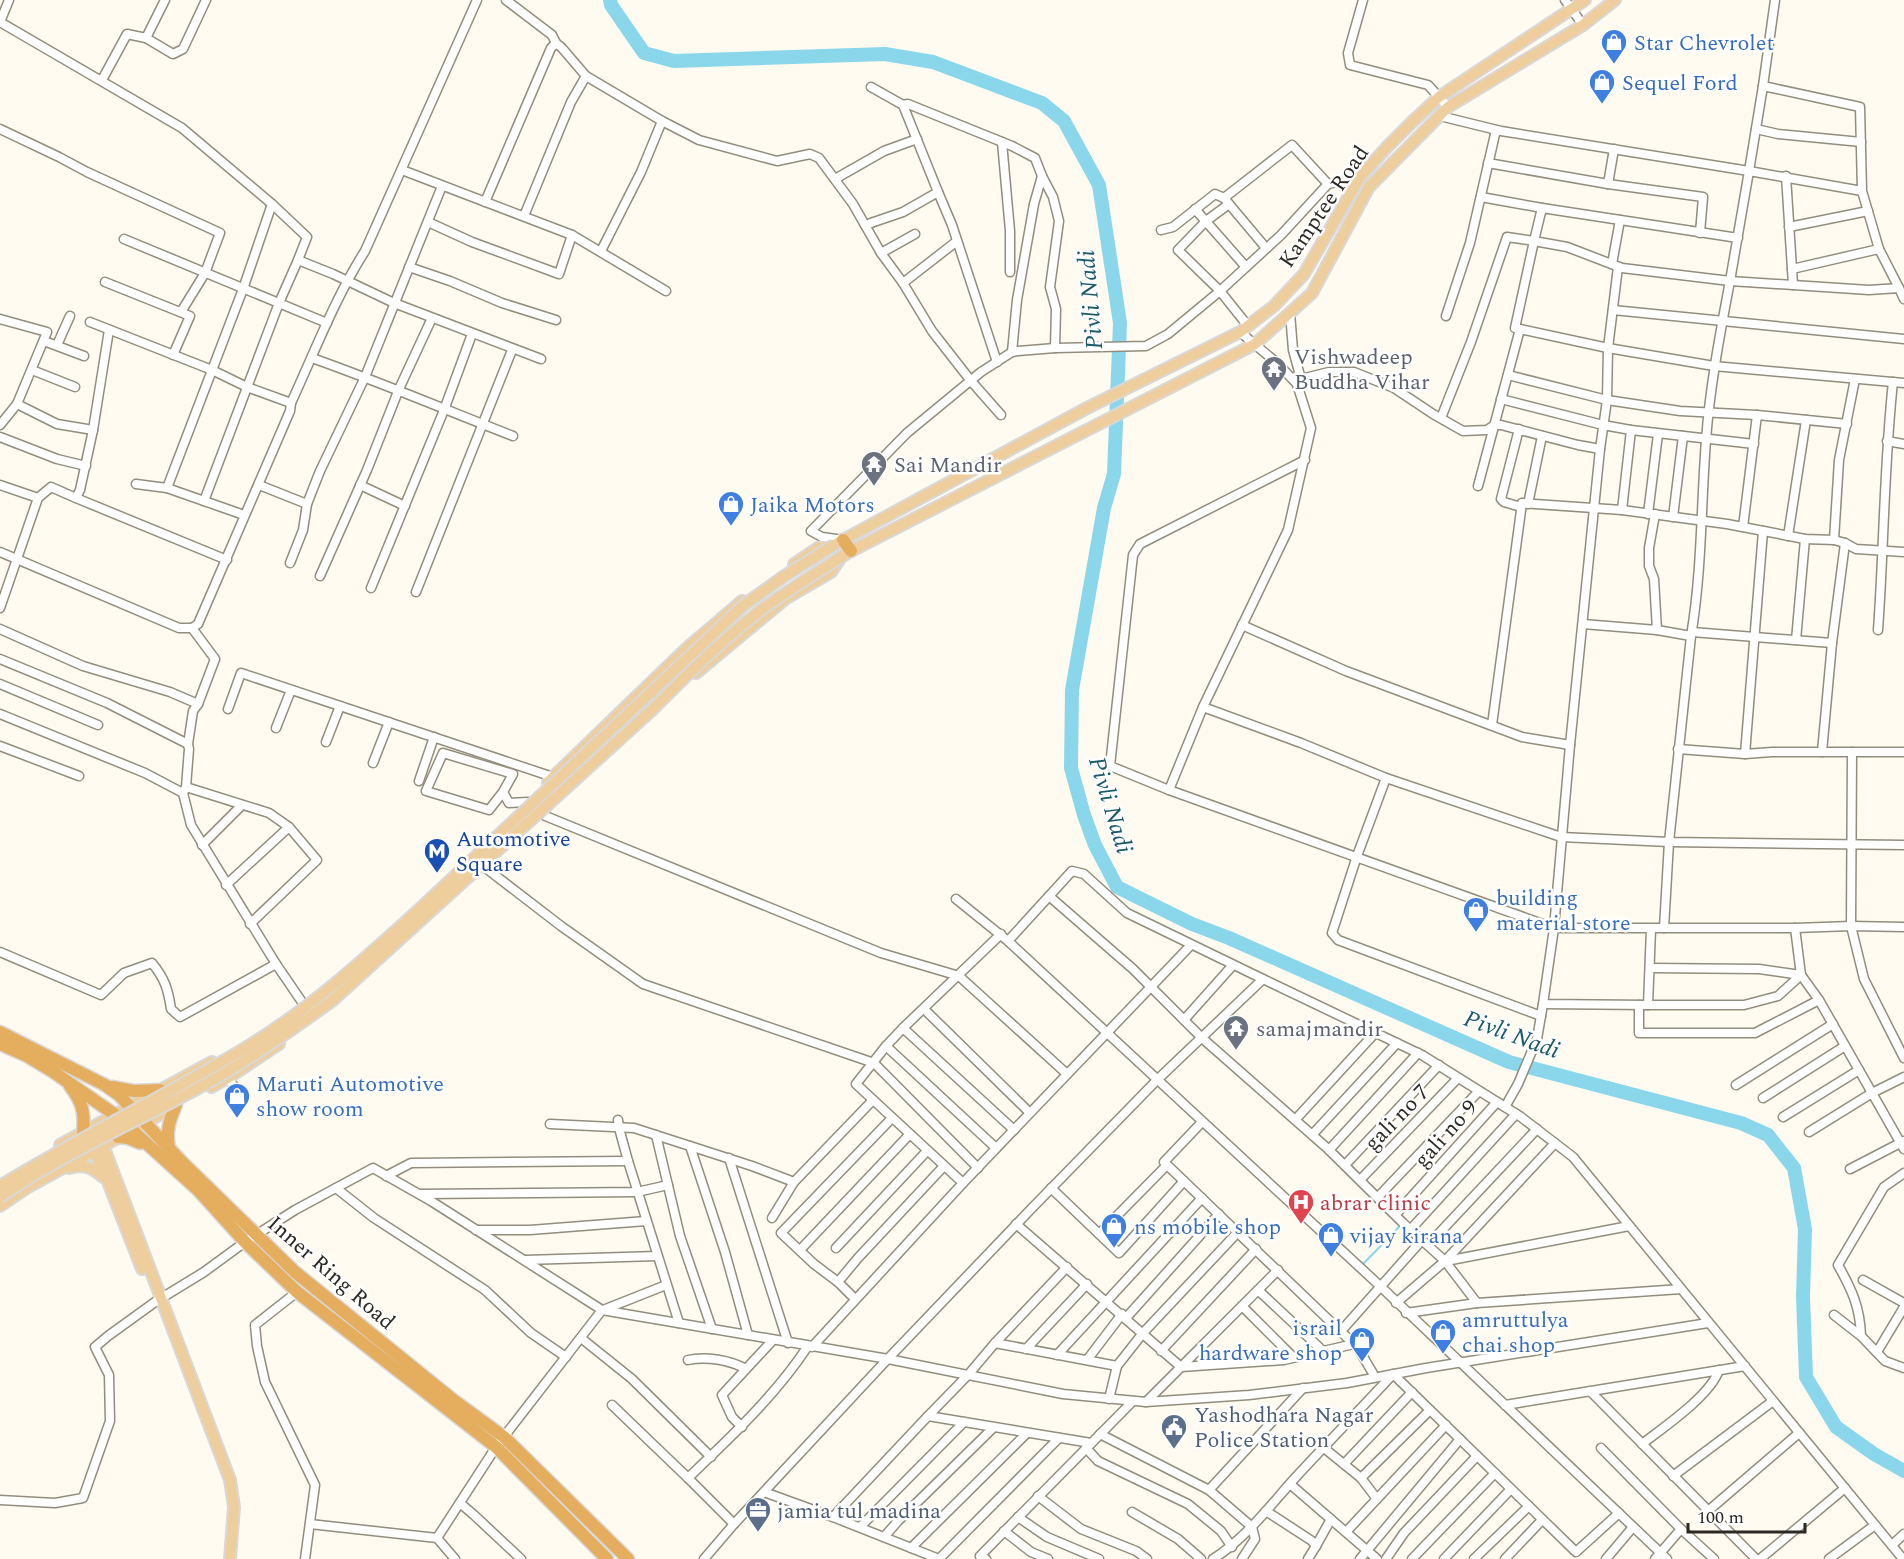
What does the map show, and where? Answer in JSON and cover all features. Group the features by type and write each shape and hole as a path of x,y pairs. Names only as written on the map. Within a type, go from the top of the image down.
{"highway":[{"name":"Inner Ring Road","path":"0,1032 105,1085 119,1095 297,1292 500,1442 608,1559"},
{"name":"Inner Ring Road","path":"0,1044 27,1056 114,1114 250,1238 452,1399 628,1559"},
{"path":"61,1077 79,1098 88,1129"},
{"path":"105,1085 123,1090 160,1090"},
{"path":"99,1148 114,1114 114,1099 105,1085"},
{"path":"169,1148 168,1121 176,1105"},
{"path":"118,1137 137,1141 154,1151"}],"main road":[{"name":"Kamptee Road","path":"842,548 1087,408 1244,329 1274,306 1304,274 1360,177 1411,123 1439,97 1569,4 1585,0"},
{"path":"0,1186 243,1049 311,1003 416,912 744,605 783,577 1096,425 1255,344 1312,293 1369,187 1448,107 1583,25 1615,0"},
{"path":"0,1181 114,1114 254,1039 304,1005 354,963 528,802 687,648 741,602 818,548 842,548"},
{"path":"112,1179 114,1142 127,1127 144,1122 176,1105 230,1082 326,1010 543,815 706,664 785,599 831,573 842,548"},
{"path":"0,1197 65,1158 206,1084 293,1030 333,1000 653,709 700,662 755,615 842,548"},
{"path":"88,1129 112,1179 223,1473 229,1522 224,1559"},
{"path":"0,1206 118,1137"},
{"path":"56,1172 76,1166 88,1166 112,1179"},
{"path":"158,1300 230,1479 234,1508 230,1559"}],"street":[{"path":"9,0 0,22 182,128 272,204 307,237 279,303 204,501"},
{"path":"146,38 165,0"},
{"path":"102,80 127,34 146,38 173,54 183,49 206,0"},
{"path":"0,552 179,628 192,628 198,624 259,485 290,411 291,403 346,280 365,251 477,0"},
{"path":"506,0 552,35 556,43 586,76 699,141 777,161 810,154 819,158 853,204 881,253 933,331 970,381 1001,416"},
{"path":"1363,0 1348,53 1350,65 1428,85 1448,107"},
{"path":"1664,928 1678,749 1698,592 1701,549 1700,520 1708,413 1714,366 1763,86 1775,0"},
{"path":"1569,4 1583,25"},
{"path":"485,202 551,48 556,43"},
{"path":"524,216 571,102 586,76"},
{"path":"1763,86 1860,107 1862,191 1879,249 1904,299"},
{"path":"871,87 903,105 908,104 1002,142 1035,158 1053,197 1059,221 1050,287 1056,309 1055,348"},
{"path":"903,105 957,241 997,362"},
{"path":"1440,116 1496,130 1786,176 1862,191"},
{"path":"601,251 641,172 662,121"},
{"path":"0,129 220,233 205,273 181,312"},
{"path":"1756,129 1778,134 1861,142"},
{"path":"1446,316 1470,243 1496,130"},
{"path":"835,179 884,152 917,139"},
{"path":"1002,142 1010,231 1010,272"},
{"path":"1299,382 1255,344 1220,291 1178,250 1226,201 1292,145 1328,184"},
{"path":"1608,184 1614,149"},
{"path":"1488,163 1608,184 1703,197 1700,233"},
{"path":"402,170 572,235 666,291"},
{"path":"1012,352 1017,300 1034,204 1042,176"},
{"path":"1786,176 1792,285"},
{"path":"842,548 811,531 907,433 970,381 1012,352 1055,348 1146,346 1168,334 1220,291 1281,235 1328,184 1360,177"},
{"path":"290,563 303,530 307,504 320,471 364,377 442,186"},
{"path":"865,225 903,212 938,192"},
{"path":"1161,230 1173,226 1215,194 1226,201 1266,248"},
{"path":"1481,198 1738,238"},
{"path":"167,488 243,289 272,204"},
{"path":"1542,208 1515,328 1608,348 1714,366 1904,383"},
{"path":"1195,209 1246,267"},
{"path":"1789,228 1868,212"},
{"path":"1505,1107 1518,1084 1537,1039 1554,928 1570,745 1607,400 1608,348 1620,220"},
{"path":"428,222 472,242 559,274 572,235"},
{"path":"881,253 915,234"},
{"path":"1441,418 1471,342 1507,237 1567,247 1615,266 1730,281 1869,290 1899,288"},
{"path":"124,239 327,323"},
{"path":"903,283 957,241"},
{"path":"1792,269 1879,249"},
{"path":"298,260 394,303 512,350 541,359"},
{"path":"409,267 502,303 556,320"},
{"path":"105,282 190,316 173,355"},
{"path":"1613,310 1904,339"},
{"path":"1169,790 1203,706 1288,530 1311,428 1293,350 1290,313"},
{"path":"57,345 70,316"},
{"path":"320,576 399,389 432,318"},
{"path":"0,319 47,332 17,404 0,424"},
{"path":"90,322 291,403"},
{"path":"1478,486 1520,329"},
{"path":"76,498 86,466 109,330"},
{"path":"371,588 444,410 472,334"},
{"path":"44,341 84,356"},
{"path":"416,592 512,350"},
{"path":"312,357 399,389 444,410 513,436"},
{"path":"32,370 75,387"},
{"path":"1299,382 1329,372 1354,372 1394,388 1463,431 1487,430 1495,425 1600,449"},
{"path":"1508,375 1607,400 1680,411 1757,415 1847,424"},
{"path":"1834,540 1839,460 1855,379"},
{"path":"1878,630 1884,550 1887,441 1893,382"},
{"path":"1501,399 1631,430 1754,444"},
{"path":"17,404 57,424 93,430"},
{"path":"1743,527 1757,415"},
{"path":"1788,536 1806,420"},
{"path":"1519,429 1501,499 1504,502 1622,510 1700,520 1805,539 1834,540 1856,549 1904,552"},
{"path":"1622,510 1631,430"},
{"path":"1657,630 1654,579 1649,566 1649,548 1658,434"},
{"path":"1492,725 1525,505 1542,436"},
{"path":"1673,517 1683,436"},
{"path":"0,437 57,459 86,466"},
{"path":"1887,441 1904,444"},
{"path":"1305,460 1140,544 1134,555 1110,766 1169,790 1554,928 1904,927"},
{"path":"0,484 38,498"},
{"path":"136,484 167,488 244,515"},
{"path":"259,485 307,504"},
{"path":"360,485 405,506"},
{"path":"0,608 38,498 51,487 227,560"},
{"path":"1745,754 1763,531"},
{"path":"1796,640 1805,539"},
{"path":"1822,752 1832,643 1845,543"},
{"path":"1583,624 1832,643"},
{"path":"1242,625 1347,671 1522,736 1570,745"},
{"path":"192,628 215,659 194,711 188,744 184,790 191,825 250,924 304,1005"},
{"path":"0,629 83,666 170,692 198,704"},
{"path":"0,659 107,703 188,744"},
{"path":"228,709 241,673 553,777"},
{"path":"0,684 98,725"},
{"path":"276,728 291,690"},
{"path":"326,742 340,706"},
{"path":"1203,706 1386,778 1561,837 1669,842 1904,845"},
{"path":"0,714 184,790 269,813 288,827 317,860 250,924"},
{"path":"373,763 389,722"},
{"path":"419,781 434,737"},
{"path":"0,746 79,776"},
{"path":"1678,749 1745,754 1904,752"},
{"path":"1852,752 1851,926 1864,979 1904,1058"},
{"path":"443,753 513,774 503,792 489,810 426,791 443,753"},
{"path":"1386,778 1332,933 1338,940 1541,1017"},
{"path":"503,792 508,803 528,802 543,815 881,953 958,976 1067,1074"},
{"path":"202,845 242,805"},
{"path":"226,885 288,827"},
{"path":"487,869 561,926 643,984 874,1063 978,1168"},
{"path":"1008,941 1072,871 1084,874 1127,913 1418,1053 1516,1114 1573,1157 1904,1559"},
{"path":"1049,896 1133,969 1202,1038 1345,1165 1445,1261 1478,1303"},
{"path":"956,899 1008,941 1380,1287 1634,1527 1661,1557 1681,1529"},
{"path":"1795,928 1801,975 1819,1000 1903,1144 1850,1169"},
{"path":"1651,929 1650,968 1639,1033 1755,1033 1819,1000"},
{"path":"963,1183 856,1084 903,1028 1000,934"},
{"path":"688,1478 742,1427 810,1346 1191,945"},
{"path":"0,952 101,995 124,974 152,963 162,975 171,1009 180,1017 276,964"},
{"path":"1184,1020 1233,965"},
{"path":"1650,968 1759,969 1801,975"},
{"path":"1543,1004 1744,1005 1778,996 1801,975"},
{"path":"704,1559 734,1524 1016,1224 1157,1080 1263,979"},
{"path":"924,1009 1030,1113"},
{"path":"1736,1085 1833,1024"},
{"path":"903,1028 1014,1130"},
{"path":"1295,1120 1375,1033"},
{"path":"1312,1135 1397,1043"},
{"path":"886,1046 996,1148"},
{"path":"1763,1098 1845,1047"},
{"path":"1329,1150 1418,1053"},
{"path":"1345,1165 1438,1065"},
{"path":"1783,1117 1859,1070"},
{"path":"1809,1132 1872,1093 1904,1077"},
{"name":"gali no 7","path":"1360,1180 1458,1078"},
{"path":"1378,1197 1479,1091"},
{"path":"772,1218 794,1182 873,1100"},
{"name":"gali no 9","path":"1396,1214 1497,1102"},
{"path":"1411,1229 1516,1114"},
{"path":"855,1299 781,1233 891,1118"},
{"path":"1202,1122 1164,1162 1358,1348 1376,1377"},
{"path":"550,1124 619,1124 729,1158 794,1182"},
{"path":"619,1124 628,1161 678,1323"},
{"path":"1341,1331 1380,1287 1537,1129"},
{"path":"656,1135 680,1236 712,1329"},
{"path":"800,1250 909,1135"},
{"path":"1396,1303 1445,1261 1555,1143"},
{"path":"690,1146 725,1252 748,1335"},
{"path":"836,1248 927,1151"},
{"path":"729,1158 788,1342"},
{"path":"386,1176 411,1163 628,1161"},
{"path":"1099,1234 1167,1165"},
{"path":"838,1282 944,1166"},
{"path":"0,1500 55,1503 83,1498 110,1421 109,1375 95,1347 158,1300 204,1272 250,1238 295,1210 373,1168 419,1194 602,1310 888,1359 1063,1394 1146,1402 1249,1395 1376,1377 1708,1323"},
{"path":"1861,1336 1860,1315 1850,1287 1838,1265 1884,1187 1904,1173"},
{"path":"1051,1188 1119,1253 1184,1181"},
{"path":"419,1194 637,1191 668,1185"},
{"path":"336,1188 374,1218 484,1290 531,1333 566,1357"},
{"path":"1057,1355 1202,1198"},
{"path":"1087,1360 1124,1316 1219,1214"},
{"path":"476,1230 530,1230 646,1221"},
{"path":"1016,1224 1181,1367 1293,1358 1354,1344"},
{"path":"1445,1261 1629,1226"},
{"path":"1109,1399 1117,1366 1143,1334 1238,1232"},
{"path":"1161,1351 1256,1249"},
{"path":"524,1260 657,1256"},
{"path":"833,1517 1067,1267"},
{"path":"1146,1402 1278,1270"},
{"path":"1863,1280 1904,1305 1876,1352"},
{"path":"1026,1349 1087,1284"},
{"path":"437,1538 500,1442 602,1310 666,1285"},
{"path":"1406,1312 1478,1303 1681,1289"},
{"path":"1258,1290 1323,1351"},
{"path":"297,1292 255,1325 265,1382 315,1485 305,1559"},
{"path":"1242,1306 1293,1358"},
{"path":"1834,1315 1861,1336 1885,1361 1904,1368"},
{"path":"1895,1323 1904,1328"},
{"path":"580,1338 632,1379 711,1456"},
{"path":"742,1427 732,1418 722,1395 773,1340"},
{"path":"995,1343 1117,1366"},
{"path":"688,1360 699,1358 735,1363 746,1369"},
{"path":"1505,1405 1745,1366"},
{"path":"1642,1444 1689,1406 1716,1377 1719,1370"},
{"path":"1393,1374 1529,1506 1573,1556 1618,1513"},
{"path":"1213,1559 1232,1547 1252,1527 1393,1374"},
{"path":"1209,1490 1304,1388"},
{"path":"1590,1391 1758,1559 1845,1488"},
{"path":"1344,1464 1412,1392"},
{"path":"981,1558 1004,1531 1133,1401"},
{"path":"1673,1476 1773,1401"},
{"path":"612,1405 734,1524"},
{"path":"1360,1478 1430,1410"},
{"path":"928,1416 1059,1438 1088,1446 1098,1461 1188,1504 1221,1531 1232,1547"},
{"path":"860,1527 964,1422"},
{"path":"1346,1532 1446,1425"},
{"path":"884,1537 994,1427"},
{"path":"911,1548 1027,1433"},
{"path":"1708,1511 1799,1433"},
{"path":"1100,1434 1209,1490 1252,1527 1255,1539 1242,1559"},
{"path":"764,1492 939,1559 1059,1438"},
{"path":"1360,1559 1460,1439"},
{"path":"1324,1448 1360,1478 1377,1499"},
{"path":"1601,1448 1714,1559"},
{"path":"1386,1559 1404,1533 1477,1456"},
{"path":"1412,1559 1494,1473"},
{"path":"1290,1484 1377,1559"},
{"path":"1444,1559 1511,1489"},
{"path":"1038,1496 1081,1529 1136,1551 1147,1559"},
{"path":"460,1503 521,1559"},
{"path":"1474,1559 1529,1506"},
{"path":"1266,1511 1312,1541 1316,1546"},
{"path":"1132,1512 1178,1539 1202,1559"},
{"path":"1018,1517 1047,1537 1099,1559"},
{"path":"1308,1559 1331,1520"},
{"path":"1505,1559 1542,1520"},
{"path":"310,1524 437,1538 455,1559"},
{"path":"1829,1559 1875,1524"},
{"path":"1606,1559 1634,1527"},
{"path":"1004,1531 1031,1552 1048,1559"},
{"path":"1892,1545 1904,1534"}],"waterway":[{"name":"Pivli Nadi","path":"610,0 611,5 644,53 674,61 885,54 933,62 1042,103 1064,121 1099,185 1120,323 1114,474 1104,508 1072,690 1071,768 1095,845 1117,887 1192,924 1229,938 1509,1062 1741,1123 1768,1135 1794,1168 1805,1229 1803,1297 1806,1377 1836,1427 1874,1454 1904,1471"},
{"path":"1361,1266 1401,1225"}],"railway":[{"path":"0,1194 33,1173 225,1069 292,1026 341,988 469,872"}],"place":[{"name":"Star Chevrolet","path":"1614,65"},
{"name":"Sequel Ford","path":"1602,105"},
{"name":"Vishwadeep Buddha Vihar","path":"1274,392"},
{"name":"Sai Mandir","path":"874,487"},
{"name":"Jaika Motors","path":"731,527"},
{"name":"Automotive Square","path":"437,874"},
{"name":"building material store","path":"1476,933"},
{"name":"samajmandir","path":"1236,1051"},
{"name":"Maruti Automotive show room","path":"237,1119"},
{"name":"abrar clinic","path":"1301,1225"},
{"name":"ns mobile shop","path":"1114,1249"},
{"name":"vijay kirana","path":"1331,1258"},
{"name":"amruttulya chai shop","path":"1443,1355"},
{"name":"israil hardware shop","path":"1362,1363"},
{"name":"Yashodhara Nagar Police Station","path":"1174,1450"},
{"name":"jamia tul madina","path":"758,1533"}]}
